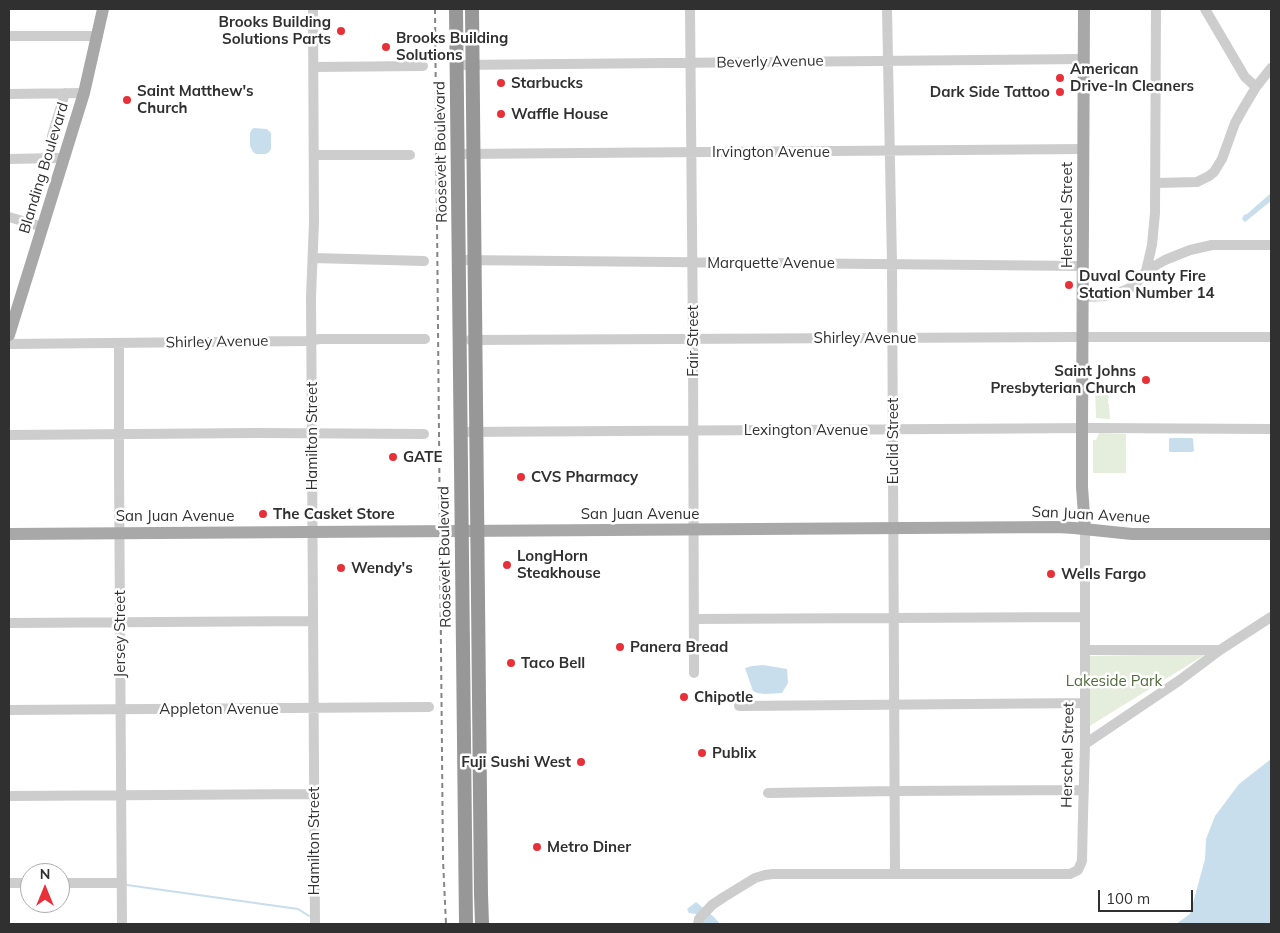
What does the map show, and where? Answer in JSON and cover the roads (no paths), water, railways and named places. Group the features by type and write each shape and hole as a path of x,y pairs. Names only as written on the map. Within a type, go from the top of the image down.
{"highway":[{"name":"Roosevelt Boulevard","path":"456,9 465,919"},
{"path":"472,9 482,924"},
{"path":"462,626 467,634 469,644 471,681 474,689 479,693"},
{"path":"465,857 473,886 481,894"},
{"path":"465,919 473,901 481,894"}],"main road":[{"name":"Blanding Boulevard","path":"9,335 43,227 58,158 84,93 103,9"},
{"name":"Herschel Street","path":"1084,9 1082,337 1082,488 1084,529"},
{"name":"San Juan Avenue","path":"9,534 1057,527 1141,534 1271,534"}],"street":[{"name":"Hamilton Street","path":"313,9 314,155 311,341 315,924"},
{"name":"Fair Street","path":"690,9 694,673"},
{"name":"Euclid Street","path":"888,9 892,264 895,874"},
{"path":"1083,297 1107,296 1118,293 1132,286 1146,271 1152,245 1155,213 1156,9"},
{"path":"1204,9 1245,77 1256,87"},
{"path":"9,36 98,36"},
{"name":"Beverly Avenue","path":"457,65 1084,59"},
{"path":"314,67 422,66"},
{"path":"1156,183 1197,182 1214,172 1222,159 1235,123 1256,87 1271,68"},
{"path":"9,159 58,158 52,136 65,93"},
{"path":"9,94 84,93"},
{"name":"Irvington Avenue","path":"458,154 1084,149"},
{"path":"314,155 410,155"},
{"path":"9,217 43,227"},
{"path":"1146,271 1179,253 1200,247 1271,245"},
{"path":"313,258 424,261"},
{"name":"Marquette Avenue","path":"459,260 1083,266"},
{"name":"Shirley Avenue","path":"460,340 1271,337"},
{"name":"Shirley Avenue","path":"9,344 424,339"},
{"name":"Jersey Street","path":"119,343 122,924"},
{"name":"Lexington Avenue","path":"460,432 1082,428 1271,429"},
{"path":"9,435 424,434"},
{"name":"Herschel Street","path":"895,874 1070,874 1078,870 1082,861 1086,744 1084,529"},
{"path":"694,619 1085,617"},
{"path":"1086,744 1180,680 1220,650 1271,617"},
{"path":"9,623 313,621"},
{"path":"1085,650 1220,650"},
{"path":"739,706 1085,703"},
{"name":"Appleton Avenue","path":"9,710 429,707"},
{"path":"768,793 1084,790"},
{"path":"9,796 314,794"},
{"path":"699,922 707,910 724,897 765,874 895,874"},
{"path":"70,883 122,882"}],"water":[{"path":"254,128 267,129 271,133 271,149 266,154 256,154 250,146 250,133"},
{"path":"1271,193 1271,201 1245,222 1242,219 1244,215"},
{"path":"1170,438 1192,438 1194,451 1170,452"},
{"path":"763,665 787,669 788,683 782,693 765,694 753,691 745,668"},
{"path":"1271,759 1271,924 1176,924 1190,914 1205,859 1206,839 1215,816 1239,784"},
{"path":"696,902 720,924 704,924 696,914 689,913 687,909"}],"waterway":[{"path":"127,885 298,909 309,916"}],"railway":[{"path":"435,9 443,860 446,924"}],"place":[{"name":"Brooks Building Solutions Parts","path":"341,31"},
{"name":"Brooks Building Solutions","path":"386,47"},
{"name":"American Drive-In Cleaners","path":"1060,78"},
{"name":"Starbucks","path":"501,83"},
{"name":"Dark Side Tattoo","path":"1060,92"},
{"name":"Saint Matthew's Church","path":"127,100"},
{"name":"Waffle House","path":"501,114"},
{"name":"Duval County Fire Station Number 14","path":"1069,285"},
{"name":"Saint Johns Presbyterian Church","path":"1146,380"},
{"name":"GATE","path":"393,457"},
{"name":"CVS Pharmacy","path":"521,477"},
{"name":"The Casket Store","path":"263,514"},
{"name":"LongHorn Steakhouse","path":"507,565"},
{"name":"Wendy's","path":"341,568"},
{"name":"Wells Fargo","path":"1051,574"},
{"name":"Panera Bread","path":"620,647"},
{"name":"Taco Bell","path":"511,663"},
{"name":"Chipotle","path":"684,697"},
{"name":"Publix","path":"702,753"},
{"name":"Fuji Sushi West","path":"581,762"},
{"name":"Metro Diner","path":"537,847"}],"park label":[{"name":"Lakeside Park","path":"1114,681"}]}
